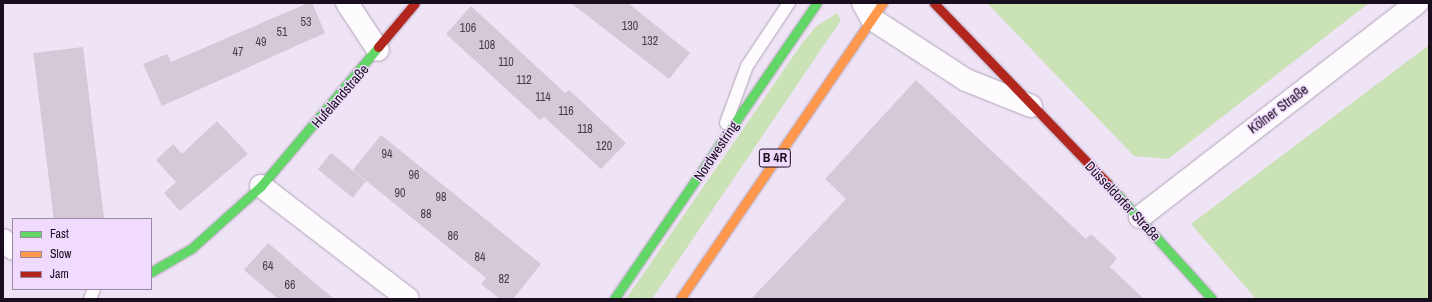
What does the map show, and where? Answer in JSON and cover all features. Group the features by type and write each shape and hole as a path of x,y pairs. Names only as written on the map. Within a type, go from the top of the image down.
{"street":[{"path":"348,3 378,50"},
{"name":"Hufelandstraße","path":"152,271 192,248 262,186 378,50 415,3"},
{"name":"Nordwestring","path":"614,299 817,3"},
{"name":"Düsseldorfer Straße","path":"934,3 993,61 1031,106 1140,217 1212,299"},
{"name":"Kölner Straße","path":"1140,217 1417,3"},
{"name":"Düsseldorfer Straße","path":"873,8 966,80 1031,106"},
{"name":"B 4R","path":"680,299 873,8"},
{"path":"262,186 408,299"},
{"path":"3,240 12,248"}],"lane":[{"path":"715,152 747,66 789,3"}],"green space":[{"path":"987,3 1369,3 1168,159 1134,156"},
{"path":"837,13 841,20 652,299 626,299 803,42 817,26"},
{"path":"1429,45 1429,299 1256,299 1191,224"}],"building":[{"path":"308,3 312,3 325,33 162,106 143,64 167,54 171,62"},
{"path":"571,3 628,3 690,53 669,79"},
{"path":"471,6 565,93 569,90 626,143 601,169 544,117 540,120 446,34"},
{"path":"83,47 104,218 54,218 33,53"},
{"path":"916,80 1086,239 1091,234 1117,258 1110,267 1144,299 751,299 846,199 825,179"},
{"path":"217,121 248,154 180,211 164,193 176,182 156,160 173,144 182,154"},
{"path":"381,135 541,264 513,299 500,299 481,284 486,278 353,170"},
{"path":"331,153 366,181 353,198 318,169"},
{"path":"268,243 334,299 278,299 244,270"}],"traffic: fast":[{"path":"614,299 817,3"},
{"path":"152,271 192,248 261,186 378,47"},
{"path":"1107,183 1212,299"}],"traffic: slow":[{"path":"680,299 883,3"}],"traffic: jam":[{"path":"378,47 415,3"},
{"path":"934,3 1107,183"}]}
